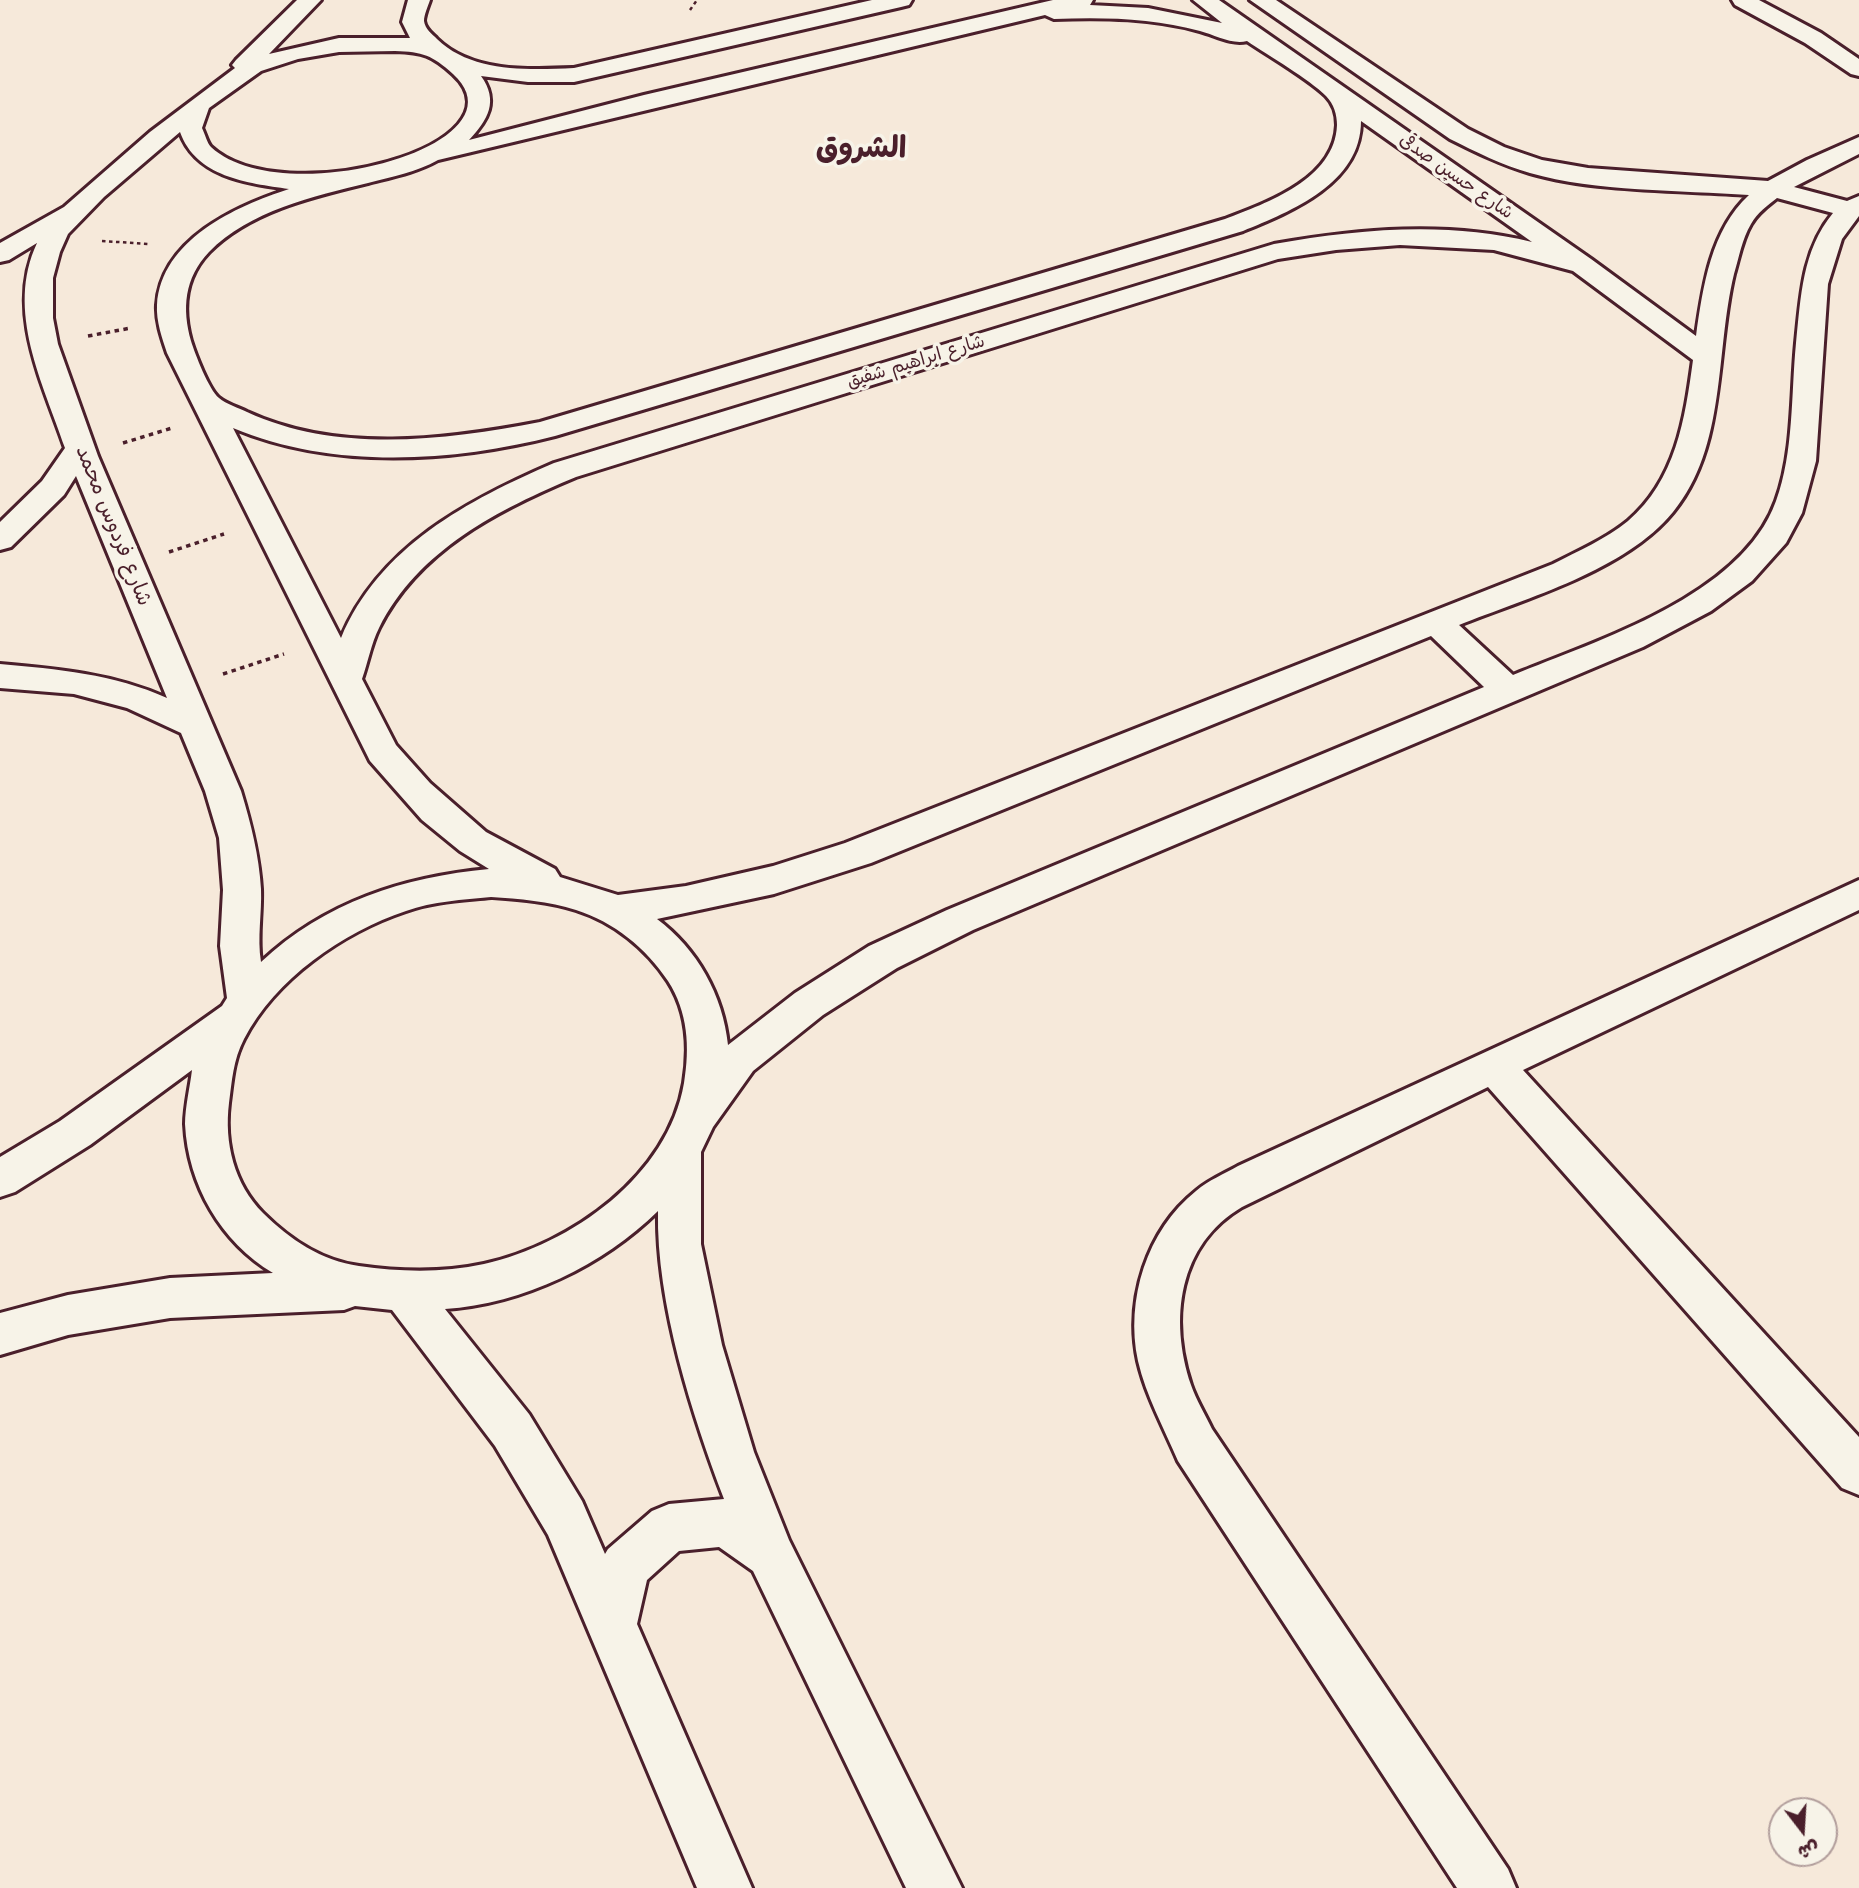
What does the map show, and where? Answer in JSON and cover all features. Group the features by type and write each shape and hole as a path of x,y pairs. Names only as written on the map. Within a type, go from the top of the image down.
{"street":[{"path":"229,80 310,0"},
{"path":"413,163 449,144 473,122 482,100 475,79 419,35 413,22 419,0"},
{"path":"455,62 488,73 530,78 574,75 901,0"},
{"path":"935,1888 770,1553 730,1452 699,1345 679,1244 688,1135 707,1075 708,1034 698,996 678,961 651,933 616,909 503,862 454,829 414,792 382,752 181,354 171,298 180,270 199,247 230,223 269,204 313,188 644,102 1082,0"},
{"name":"شارع حسين صدقى","path":"1203,0 1582,265 1707,356"},
{"name":"شارع حسين صدقى","path":"1261,0 1459,134 1495,152 1537,166 1588,176 1772,189 1855,207"},
{"path":"1743,0 1814,38 1859,69"},
{"path":"1024,13 1090,10 1158,16 1221,29 1276,51"},
{"path":"229,80 253,66 305,51 339,45 432,47"},
{"name":"شارع فردوس محمد","path":"229,80 77,210 52,239 41,268 37,298 39,327 81,452 223,791 237,838 242,890 239,946 243,1008"},
{"name":"شارع ابراهيم شفيق","path":"209,409 287,435 358,447 420,449 470,444 545,430 1234,225 1277,208 1311,188 1335,165 1347,141 1349,115 1335,92"},
{"path":"198,105 190,128 200,150 226,168 266,178 290,180 314,181 366,176"},
{"path":"616,909 686,900 774,880 858,853 1564,571 1604,550 1640,527 1666,501 1684,473 1693,443 1716,294 1729,243 1737,225 1748,210 1772,189 1859,145"},
{"path":"0,1334 68,1315 170,1298 459,1289 514,1276 566,1255 612,1226 650,1191 739,1059 809,1004 883,957 960,920 1631,639 1685,613 1729,583 1763,550 1786,514 1799,476 1815,284 1820,258 1829,238 1855,207"},
{"path":"0,254 77,210"},
{"name":"شارع ابراهيم شفيق","path":"345,681 363,626 396,576 443,533 500,497 565,470 1274,252 1332,241 1369,238 1458,239 1523,248 1582,265"},
{"path":"0,540 53,488 81,452"},
{"path":"1436,622 1508,690"},
{"path":"0,676 74,682 125,695 195,724"},
{"path":"579,894 537,885 491,883 446,887 400,898 356,915 315,939 277,968 243,1008 216,1056 205,1098 205,1142 216,1184 240,1221 275,1253 319,1276 388,1291 512,1430 565,1518 725,1888"},
{"path":"1489,1888 1195,1444 1167,1384 1156,1333 1159,1283 1179,1238 1211,1204 1253,1179 1859,894"},
{"path":"0,1179 75,1133 243,1008"},
{"path":"1494,1066 1859,1472"},
{"path":"612,1623 625,1566 669,1528 726,1523 770,1553"}],"path":[{"path":"52,239 199,247"},
{"path":"44,344 173,320"},
{"path":"81,452 209,409"},
{"path":"129,566 265,521"},
{"path":"180,688 325,641"}],"district":[{"name":"الشروق","path":"861,149"}]}
